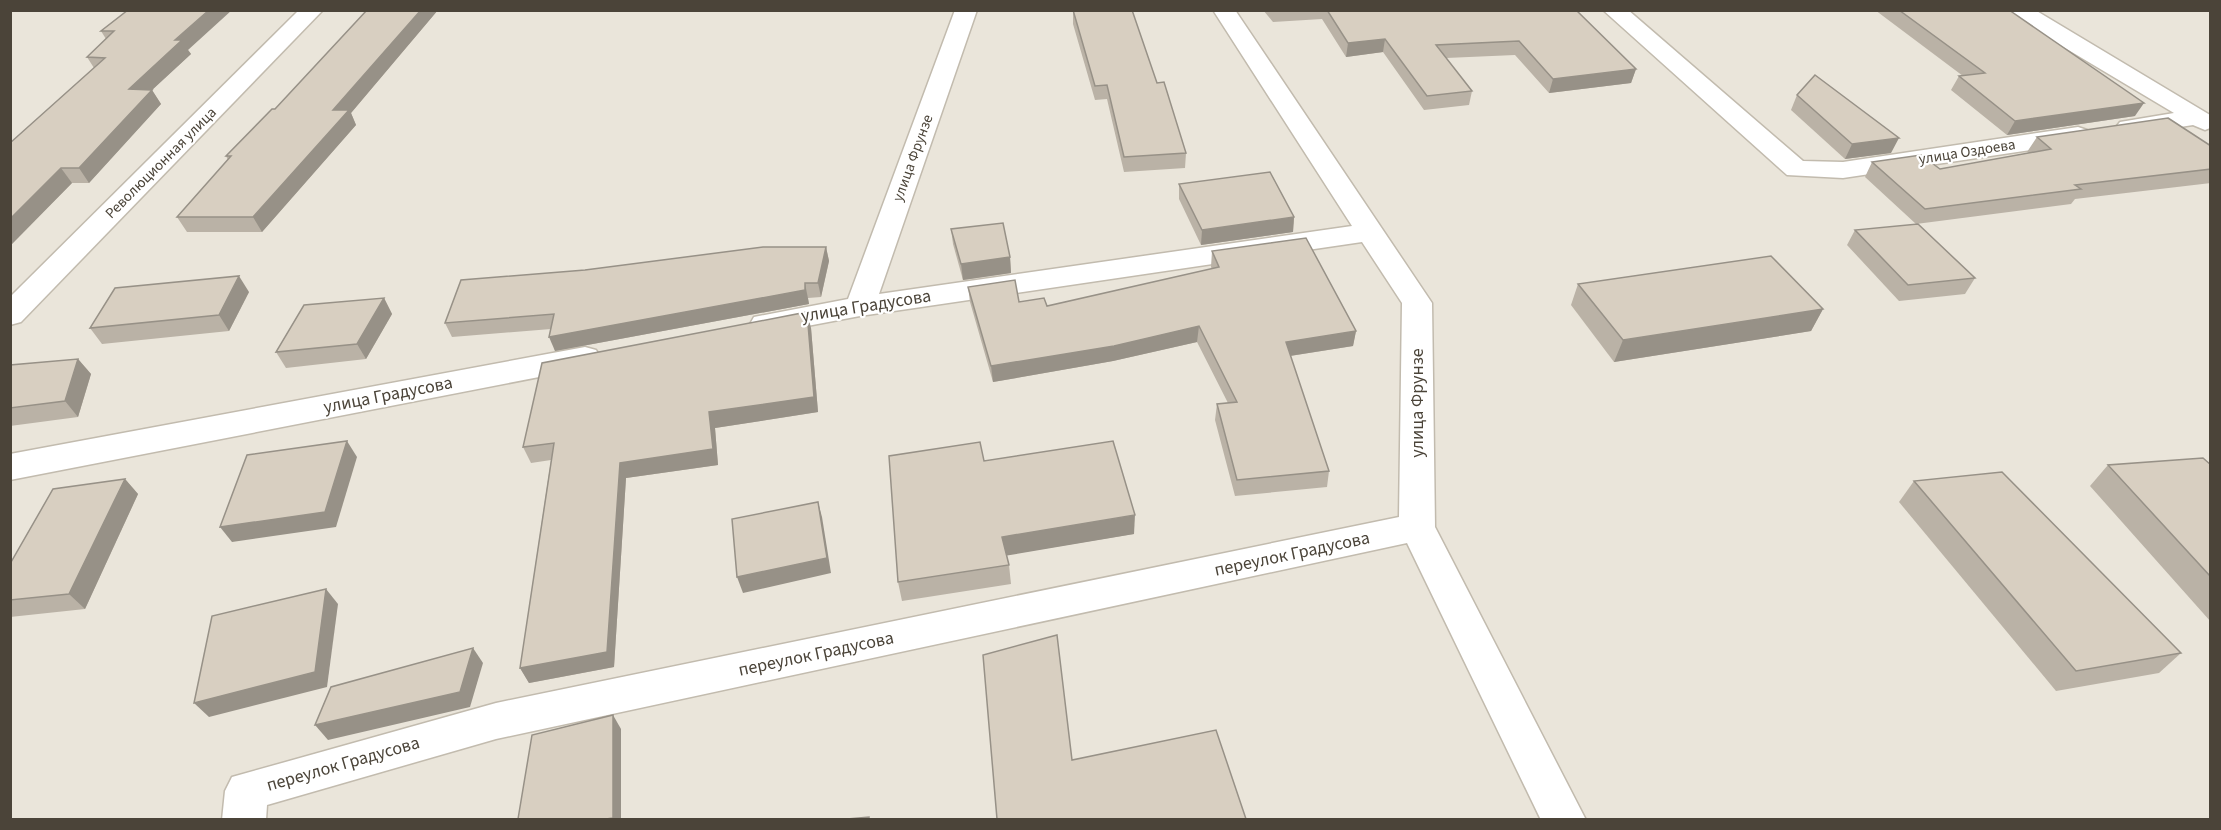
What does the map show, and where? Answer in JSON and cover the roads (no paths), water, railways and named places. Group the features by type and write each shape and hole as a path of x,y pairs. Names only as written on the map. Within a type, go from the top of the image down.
{"street":[{"name":"Революционная улица","path":"10,315 312,10"},
{"name":"улица Фрунзе","path":"860,306 966,10"},
{"name":"улица Фрунзе","path":"1224,10 1417,303 1417,527 1564,819"},
{"name":"улица Оздоева","path":"1614,10 1796,169 1843,170 2204,121"},
{"name":"улица Оздоева","path":"2018,10 2204,121"},
{"name":"улица Градусова","path":"732,330 860,306 1371,232"},
{"name":"улица Градусова","path":"10,467 616,352"},
{"name":"переулок Градусова","path":"244,819 247,791 496,721 1417,527"}]}
